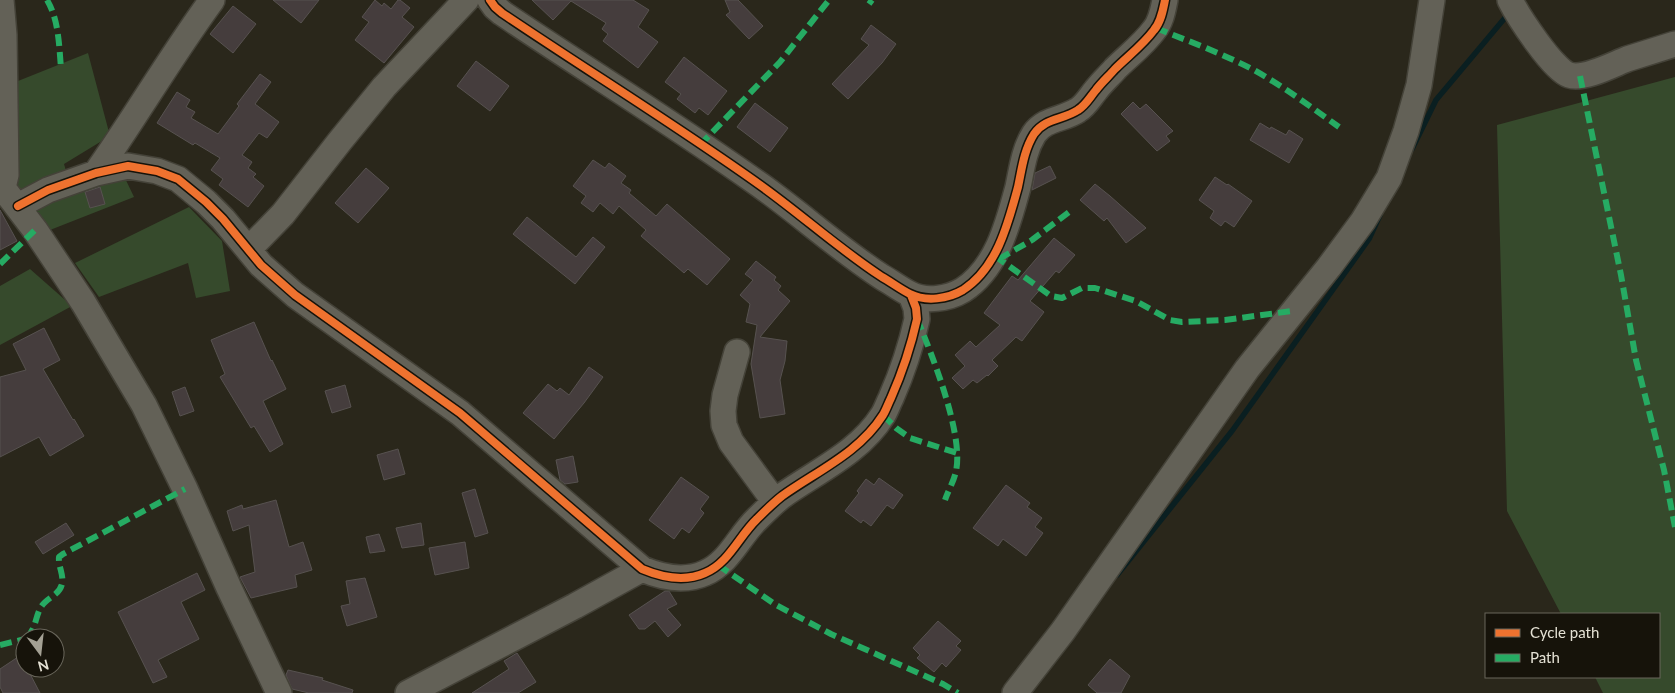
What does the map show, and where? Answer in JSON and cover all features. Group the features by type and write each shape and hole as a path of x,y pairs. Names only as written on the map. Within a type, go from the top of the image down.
{"street":[{"path":"1,0 7,195 82,302 144,405 279,693"},
{"path":"96,173 212,0"},
{"path":"249,249 283,214 384,87 466,0"},
{"path":"490,0 502,13 618,88 761,186 849,254 911,295 928,298 946,298 962,291 980,277 995,256 1007,224 1028,143 1036,131 1045,123 1070,114 1085,104 1117,67 1143,44 1156,28 1163,12 1165,0"},
{"path":"1014,693 1074,616 1247,369 1329,267 1363,221 1389,178 1406,131 1419,85 1432,0"},
{"path":"1510,0 1519,17 1546,53 1560,70 1568,75 1580,76 1590,74 1675,44"},
{"path":"7,195 48,190 96,173 128,166 157,171 178,179 212,208 261,264 296,295 460,413 642,569 658,576 690,577 704,574 718,565 730,553 754,521 775,502 844,455 863,438 883,415 897,383 915,331 916,308 911,295"},
{"path":"736,352 725,395 724,425 731,442 775,502"},
{"path":"408,693 642,569"}],"green space":[{"path":"88,53 110,136 64,164 72,191 123,174 134,197 50,230 13,180 3,87"},
{"path":"1675,77 1675,693 1603,693 1596,678 1660,678 1660,613 1560,613 1507,511 1497,125"},
{"path":"189,207 222,241 230,291 196,298 188,263 99,297 75,263"},
{"path":"30,269 72,306 0,345 0,286"}],"building":[{"path":"273,0 319,0 301,23"},
{"path":"375,0 382,6 384,3 391,9 400,0 410,8 402,17 414,27 384,63 355,40 369,22 362,17"},
{"path":"532,0 633,0 649,10 638,27 658,42 638,68 603,41 608,34 602,29 606,23 571,1 553,20"},
{"path":"725,0 738,0 763,26 749,39 726,15 730,12"},
{"path":"233,6 256,24 233,53 210,34"},
{"path":"871,25 896,44 882,63 848,99 832,84 869,45 861,39"},
{"path":"684,57 727,91 708,115 699,108 695,113 677,99 681,94 665,82"},
{"path":"476,61 509,86 490,111 457,86"},
{"path":"260,74 271,82 255,104 279,122 267,138 259,133 242,155 252,162 248,168 256,174 253,177 264,186 248,207 219,185 223,179 211,170 220,158 195,143 193,145 157,123 177,92 190,100 186,107 195,112 191,118 218,134 239,106 237,104"},
{"path":"1133,102 1140,109 1146,104 1173,131 1166,136 1170,141 1157,151 1121,114"},
{"path":"755,103 788,128 770,152 737,127"},
{"path":"1260,123 1286,135 1289,130 1303,139 1289,163 1250,140"},
{"path":"593,160 605,168 609,163 626,176 621,183 631,190 629,193 656,216 667,204 730,259 707,285 688,269 684,273 641,236 646,230 619,206 613,214 600,203 593,212 581,203 586,196 573,186"},
{"path":"1050,166 1056,178 1032,190 1035,173"},
{"path":"366,168 389,188 358,223 335,203"},
{"path":"1215,177 1252,201 1234,227 1225,221 1221,226 1210,218 1214,211 1199,200"},
{"path":"1095,184 1146,228 1126,243 1107,218 1104,221 1080,200"},
{"path":"100,187 105,204 90,208 85,192"},
{"path":"0,210 17,241 0,250"},
{"path":"527,217 576,257 593,237 605,247 575,284 513,234"},
{"path":"1054,238 1075,255 1059,273 1056,271 1030,301 1044,312 1022,341 1016,337 992,360 998,366 988,376 977,383 973,380 963,389 952,378 965,366 955,355 970,341 976,347 1000,325 984,313 1012,276 1018,280"},
{"path":"756,261 776,277 774,280 781,286 778,290 790,301 760,337 787,341 785,361 780,380 785,414 760,418 751,364 757,325 746,322 750,304 740,295 753,280 745,274"},
{"path":"254,322 286,389 263,401 283,444 270,452 254,426 251,428 220,377 225,374 211,340"},
{"path":"44,328 60,360 43,369 84,436 50,456 39,437 0,457 0,377 26,370 13,344"},
{"path":"589,367 603,377 554,439 523,413 548,384 557,391 560,388 569,395"},
{"path":"345,385 351,407 332,413 325,391"},
{"path":"185,387 194,411 180,416 172,392"},
{"path":"398,449 405,474 384,480 377,455"},
{"path":"573,456 578,482 565,484 560,480 556,460"},
{"path":"681,477 709,497 700,509 704,513 689,533 682,528 674,539 649,520"},
{"path":"879,478 903,495 893,509 887,505 871,526 863,520 861,523 845,511 859,493 857,491 866,479 874,485"},
{"path":"1006,485 1030,503 1027,507 1042,518 1035,527 1043,533 1026,556 1003,539 998,546 973,528"},
{"path":"475,489 488,533 475,537 462,493"},
{"path":"276,500 289,547 303,542 312,570 295,575 297,587 251,598 240,577 255,572 249,525 233,531 227,511 242,505 243,509"},
{"path":"66,523 74,535 43,554 35,542"},
{"path":"421,523 424,545 402,548 396,528"},
{"path":"379,534 385,551 370,553 366,537"},
{"path":"465,542 469,568 435,575 429,548"},
{"path":"197,573 205,590 181,602 199,639 158,660 167,677 153,683 118,612"},
{"path":"365,578 377,617 347,626 341,606 350,604 346,581"},
{"path":"665,591 669,591 677,604 667,609 681,625 668,637 655,621 645,629 639,629 629,615"},
{"path":"938,621 961,641 956,646 961,650 946,667 942,663 934,672 917,658 920,655 913,648"},
{"path":"517,653 536,682 518,693 472,693 509,669 504,661"},
{"path":"15,659 15,678 32,678 40,693 3,693 0,687 0,669"},
{"path":"1110,659 1130,676 1121,693 1097,693 1088,685"},
{"path":"288,670 323,678 322,680 353,690 352,693 309,693 292,689 286,675"}],"waterway":[{"path":"1412,149 1436,100 1509,13"},
{"path":"1117,575 1232,431 1369,239 1380,215"}],"marked path":[{"path":"47,0 56,25 61,68"},
{"path":"700,145 780,62 829,0"},
{"path":"869,4 872,0"},
{"path":"1156,28 1252,69 1339,127"},
{"path":"1580,76 1621,275 1636,360 1664,470 1675,527"},
{"path":"999,259 1032,240 1073,209"},
{"path":"0,264 35,230"},
{"path":"995,256 1051,296 1062,298 1082,288 1095,288 1136,301 1170,320 1182,322 1225,320 1292,311"},
{"path":"917,319 938,373 951,416 955,437 956,471 945,500"},
{"path":"883,415 910,438 957,453"},
{"path":"34,628 41,607 56,594 62,584 59,557 185,489"},
{"path":"718,565 776,605 831,634 943,684 958,693"},
{"path":"0,645 15,641"}],"cycle path":[{"path":"490,0 502,13 760,185 882,277 910,294 930,299 951,296 963,290 985,270 1005,230 1018,187 1022,166 1034,134 1043,125 1072,113 1083,106 1115,69 1154,30 1160,20 1165,0"},
{"path":"18,206 48,190 96,173 128,166 157,171 178,179 206,202 223,219 261,265 295,295 460,413 642,569 681,578 697,576 721,563 751,526 775,501 850,451 873,428 883,415 891,398 912,339 917,319 916,308 911,295"}]}
